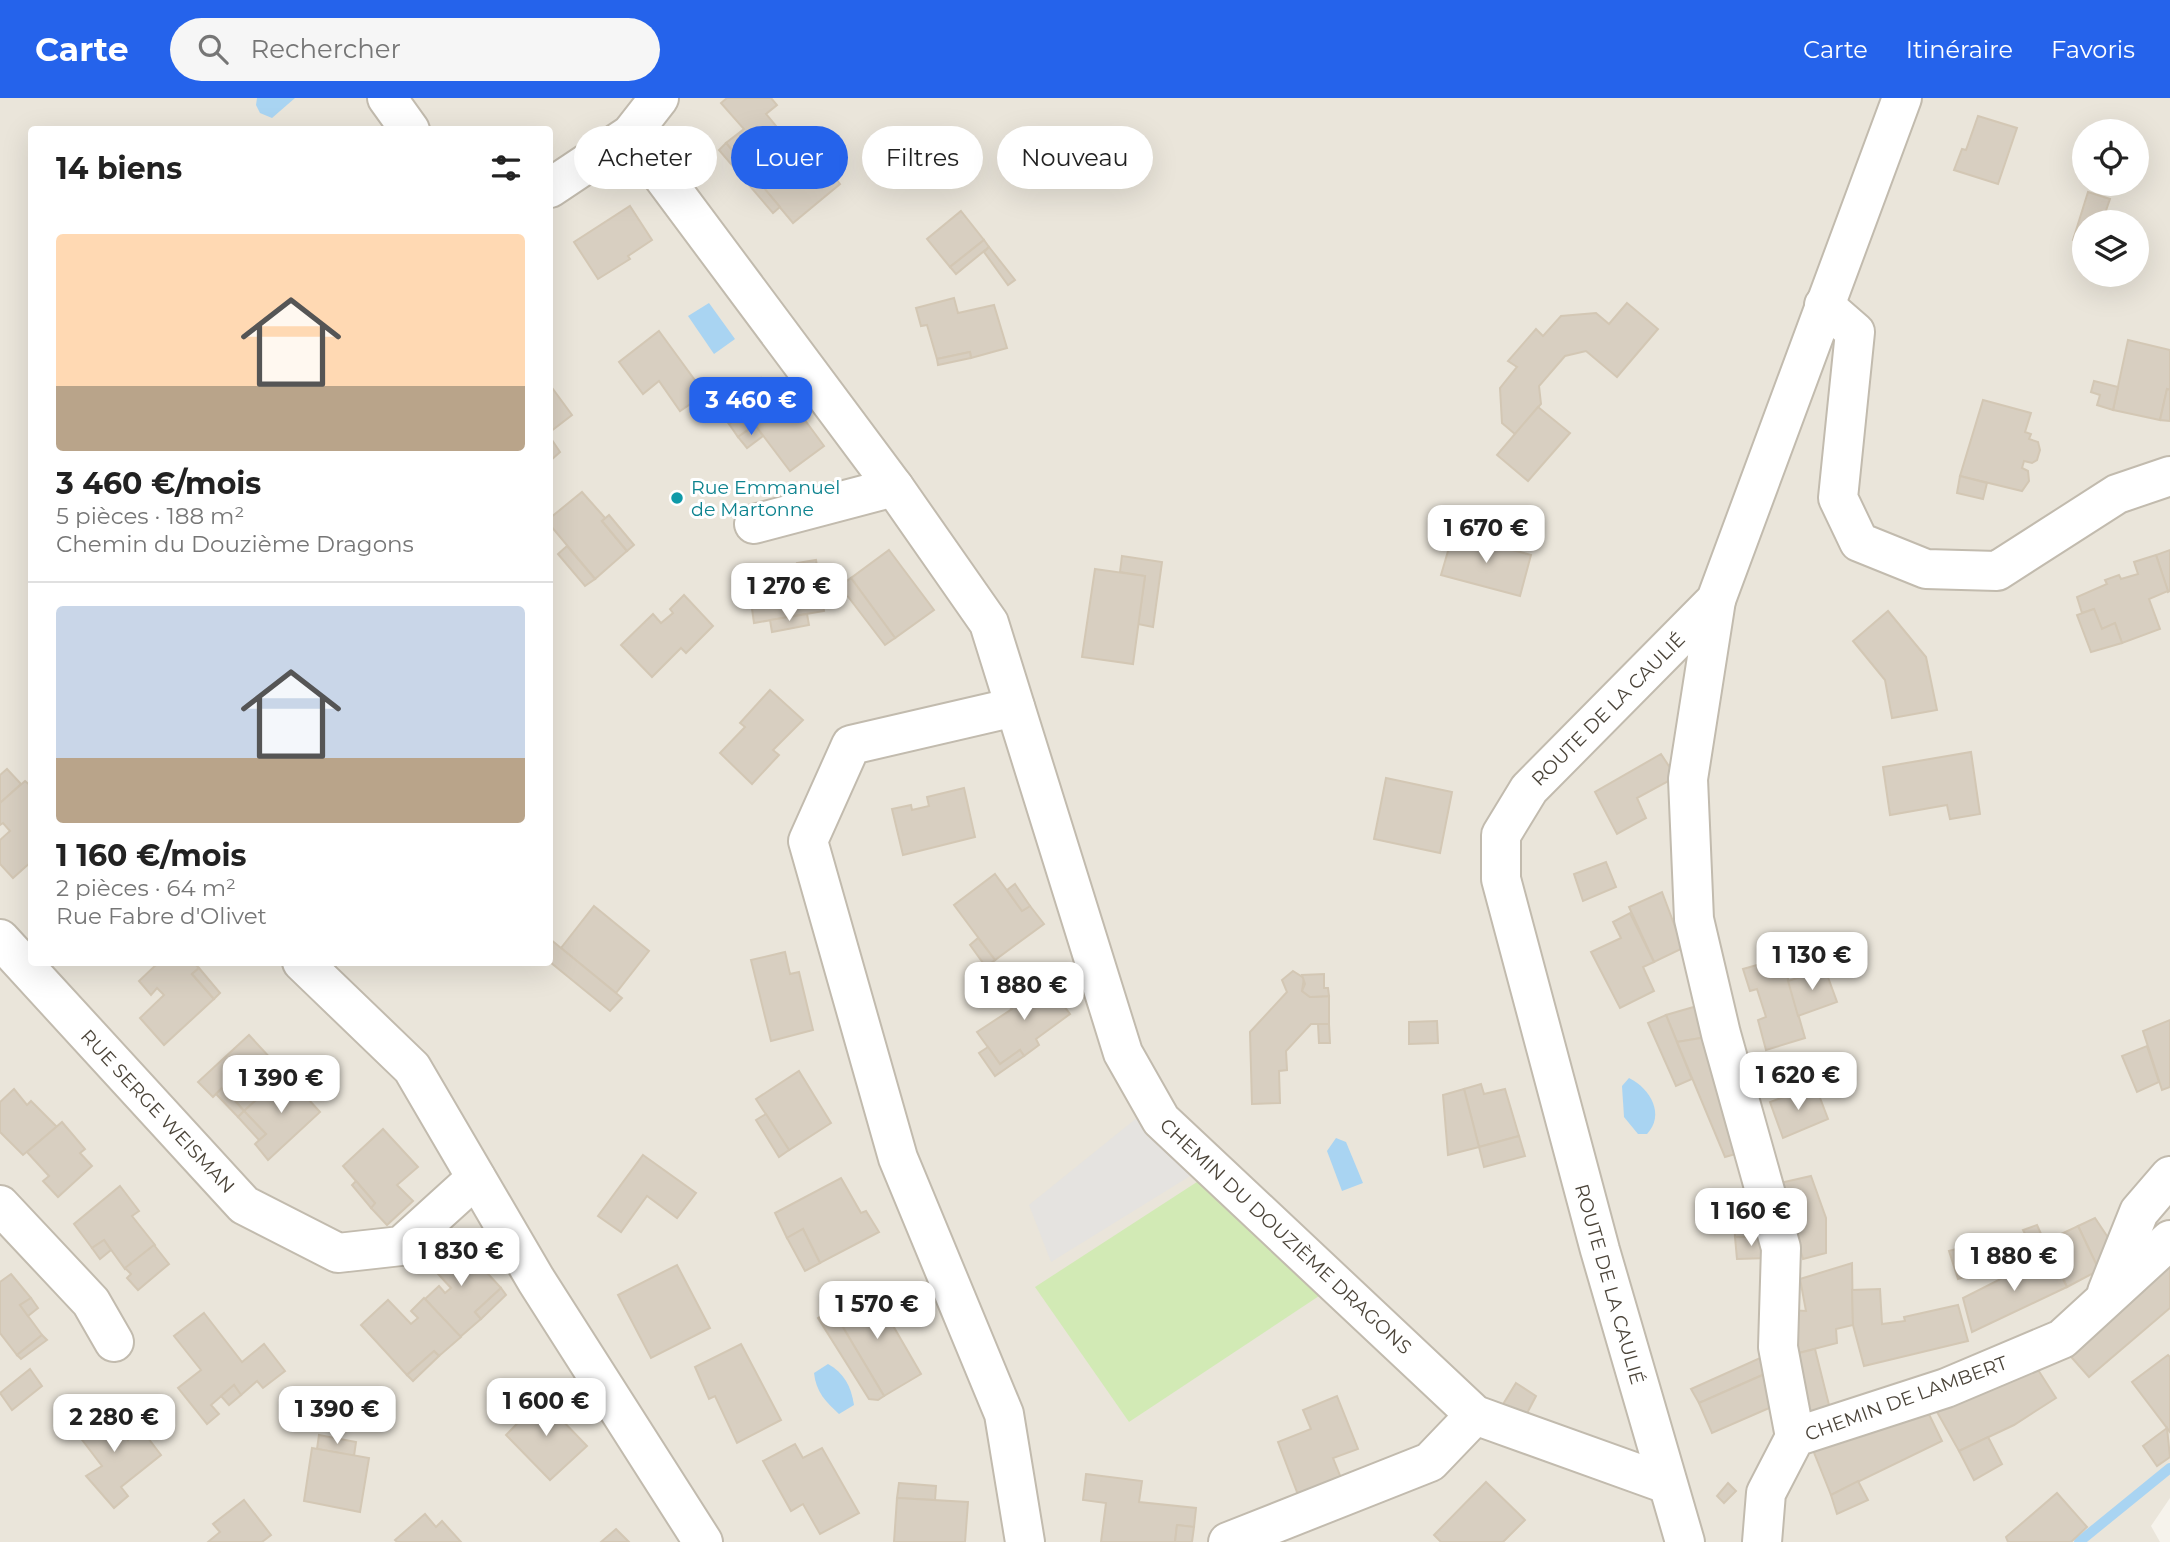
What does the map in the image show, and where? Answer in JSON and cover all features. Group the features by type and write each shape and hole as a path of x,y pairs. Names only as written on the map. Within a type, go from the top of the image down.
{"street":[{"path":"387,98 408,126"},
{"path":"637,126 659,98"},
{"name":"ROUTE DE LA CAULIÉ","path":"1684,1541 1596,1237 1501,878 1501,835 1529,789 1716,600 1902,98"},
{"path":"553,186 574,172"},
{"name":"CHEMIN DU DOUZIÈME DRAGONS","path":"672,189 894,486 989,623 1122,1053 1161,1121 1475,1415 1667,1484"},
{"path":"1824,305 1855,332 1838,498 1859,542 1926,569 1997,571 2118,494 2170,476"},
{"path":"754,524 894,486"},
{"path":"1716,600 1688,779 1694,919 1721,1034 1781,1248 1778,1347 1795,1437"},
{"path":"1015,707 851,746 808,841 898,1158 1004,1414 1025,1542"},
{"name":"RUE SERGE WEISMAN","path":"0,940 244,1205 338,1253 401,1246 476,1178"},
{"path":"306,966 412,1068 536,1280 703,1542"},
{"path":"2104,1301 2139,1212 2170,1176"},
{"path":"0,1205 91,1302 114,1342"},
{"name":"CHEMIN DE LAMBERT","path":"1762,1542 1766,1493 1795,1437 1946,1388 2062,1339 2170,1240"},
{"path":"1228,1542 1430,1462 1475,1415"}],"shaded area":[{"path":"0,98 2170,98 2170,1498 2151,1526 2160,1542 0,1542"},
{"path":"1138,1117 1195,1173 1051,1262 1029,1205"}],"green space":[{"path":"1200,1180 1322,1294 1129,1422 1035,1287"}],"water":[{"path":"257,98 295,98 272,118 260,113 256,105"},
{"path":"709,303 735,339 714,354 688,316"},
{"path":"1629,1078 1644,1089 1653,1103 1655,1119 1647,1134 1638,1134 1624,1117 1622,1086"},
{"path":"1336,1138 1346,1142 1363,1183 1342,1191 1327,1151"},
{"path":"828,1364 842,1376 853,1398 854,1405 839,1414 822,1396 815,1380 814,1373"}],"building":[{"path":"727,98 771,98 777,105 766,114 776,126 741,126 721,103"},
{"path":"1978,116 2017,128 1998,184 1954,170 1962,149 1966,150"},
{"path":"726,143 731,149 731,164 719,150"},
{"path":"752,189 765,189 780,207 773,213"},
{"path":"765,189 834,189 793,223"},
{"path":"2087,196 2110,199 2106,210 2082,210"},
{"path":"630,206 652,240 628,256 630,259 598,279 574,242"},
{"path":"961,211 984,240 950,267 927,239"},
{"path":"984,240 989,247 956,274 950,267"},
{"path":"989,247 1015,280 1008,285 984,252"},
{"path":"954,298 958,313 994,305 1007,348 971,358 970,352 937,359 927,325 921,326 916,308"},
{"path":"1627,303 1658,329 1617,377 1586,351 1565,356 1539,386 1541,404 1515,434 1502,423 1500,388 1517,367 1508,361 1536,329 1543,336 1561,316 1596,313 1609,324"},
{"path":"659,331 705,394 680,411 659,381 643,394 619,362"},
{"path":"2128,340 2170,350 2170,390 2167,389 2160,420 2113,410"},
{"path":"970,352 971,358 938,365 937,359"},
{"path":"761,378 772,392 779,385 824,446 790,471 755,425 738,437 729,424 745,412 734,399"},
{"path":"2094,381 2118,387 2113,410 2097,405 2100,395 2091,392"},
{"path":"553,389 572,415 553,430"},
{"path":"2167,389 2170,390 2170,421 2160,420"},
{"path":"734,399 745,412 729,424 718,411"},
{"path":"1983,400 2031,413 2025,432 2031,434 2029,439 2038,442 2040,450 2037,460 2032,463 2024,461 2022,468 2028,471 2029,481 2022,491 1960,476"},
{"path":"1538,407 1570,433 1528,481 1497,455"},
{"path":"755,425 763,436 747,448 738,437"},
{"path":"553,442 560,452 553,458"},
{"path":"1960,476 1987,483 1983,499 1957,493"},
{"path":"582,492 606,519 602,521 627,551 595,579 553,529 553,516"},
{"path":"609,515 634,545 627,551 602,521"},
{"path":"1453,534 1531,555 1520,596 1441,575"},
{"path":"567,546 595,579 585,586 558,554"},
{"path":"889,550 934,610 895,638 851,578"},
{"path":"2170,550 2170,591 2168,592 2156,555"},
{"path":"2156,555 2168,591 2149,599 2160,629 2122,643 2115,623 2102,629 2094,609 2082,613 2077,597 2107,584 2105,580 2119,575 2121,579 2138,574 2134,562"},
{"path":"1122,556 1162,562 1153,627 1138,624 1145,576 1120,572"},
{"path":"816,560 824,611 754,623 747,573 798,568 797,563"},
{"path":"1095,569 1145,576 1133,664 1082,657"},
{"path":"851,578 895,638 885,645 840,586"},
{"path":"684,595 713,626 686,653 681,648 652,677 621,645 653,614 661,623 673,613 670,609"},
{"path":"2094,609 2102,629 2115,623 2122,643 2091,652 2077,615"},
{"path":"1888,611 1926,657 1937,710 1892,718 1885,680 1853,641"},
{"path":"807,614 809,625 772,632 770,620"},
{"path":"770,690 803,720 773,750 779,755 752,784 720,753 745,727 740,723"},
{"path":"1971,752 1980,814 1950,819 1947,805 1890,815 1883,767"},
{"path":"1661,754 1676,777 1637,798 1646,818 1617,834 1595,792"},
{"path":"7,769 21,784 0,803 0,775"},
{"path":"1386,778 1452,792 1440,853 1374,839"},
{"path":"25,781 28,784 28,865 13,878 0,864 0,840 10,831 3,823 0,825 0,803"},
{"path":"964,788 975,837 903,855 892,809 911,805 912,810 929,806 927,797"},
{"path":"1606,862 1616,887 1583,901 1574,874"},
{"path":"995,874 1022,911 1030,906 1044,924 995,960 954,905"},
{"path":"1015,884 1030,906 1022,911 1007,890"},
{"path":"1662,892 1683,948 1654,962 1629,907"},
{"path":"594,906 649,951 616,993 561,948"},
{"path":"1630,913 1654,962 1643,967 1654,991 1620,1008 1591,952 1621,938 1613,922"},
{"path":"978,938 995,960 986,967 970,945"},
{"path":"553,941 622,998 610,1011 553,964"},
{"path":"785,952 790,974 799,972 813,1030 771,1041 751,960"},
{"path":"1782,958 1805,1038 1766,1050 1758,1020 1766,1017 1757,989 1750,991 1743,969"},
{"path":"155,966 197,966 199,968 192,974 214,999 164,1045 140,1018 164,995 157,988 151,995 139,981"},
{"path":"199,968 220,993 214,999 192,974"},
{"path":"1825,969 1837,1002 1798,1016 1788,981"},
{"path":"1293,971 1304,978 1302,991 1310,997 1329,996 1329,1024 1311,1024 1286,1051 1287,1070 1279,1071 1280,1103 1252,1104 1250,1032 1287,992 1282,980"},
{"path":"1324,974 1324,988 1328,988 1329,996 1310,997 1302,991 1305,984 1302,975"},
{"path":"1043,978 1070,1014 1036,1039 1039,1045 1024,1056 1020,1050 1000,1064 977,1032 1012,1009 1007,1004"},
{"path":"1697,1006 1707,1037 1677,1042 1666,1015"},
{"path":"1666,1015 1692,1079 1676,1086 1648,1023"},
{"path":"2170,1020 2170,1087 2162,1090 2143,1031"},
{"path":"1437,1021 1438,1043 1409,1044 1409,1022"},
{"path":"1318,1024 1329,1024 1330,1043 1319,1043"},
{"path":"249,1035 285,1074 244,1111 223,1087 213,1097 198,1082"},
{"path":"1707,1037 1746,1151 1725,1157 1677,1042"},
{"path":"2147,1046 2159,1082 2137,1092 2122,1056"},
{"path":"988,1047 1000,1064 1020,1050 1024,1056 995,1076 979,1053"},
{"path":"799,1071 831,1123 789,1150 756,1099"},
{"path":"285,1074 320,1112 268,1160 255,1144 266,1134 244,1111"},
{"path":"1481,1084 1484,1094 1505,1089 1519,1136 1479,1147 1464,1089"},
{"path":"223,1087 244,1111 238,1117 216,1094"},
{"path":"14,1089 27,1105 31,1101 57,1127 23,1155 0,1132 0,1102"},
{"path":"1464,1089 1479,1147 1448,1155 1443,1095"},
{"path":"1817,1090 1828,1119 1783,1138 1770,1102 1798,1092 1801,1097"},
{"path":"244,1111 266,1134 259,1140 238,1117"},
{"path":"766,1114 789,1150 779,1157 756,1120"},
{"path":"62,1122 85,1149 80,1153 92,1166 58,1197 43,1181 49,1176 27,1152"},
{"path":"383,1129 418,1167 397,1185 413,1201 387,1225 371,1208 375,1203 343,1166"},
{"path":"1519,1136 1525,1156 1484,1167 1479,1147"},
{"path":"643,1155 696,1193 677,1218 647,1196 621,1232 598,1216"},
{"path":"1811,1176 1826,1218 1826,1253 1803,1259 1780,1183"},
{"path":"841,1178 861,1213 866,1211 879,1232 820,1263 803,1229 787,1238 775,1213"},
{"path":"356,1181 375,1203 371,1208 352,1185"},
{"path":"120,1186 139,1211 132,1216 155,1245 125,1269 104,1240 92,1248 74,1224"},
{"path":"2095,1218 2115,1248 2099,1270 2078,1226"},
{"path":"1734,1219 1761,1219 1764,1237 1735,1237"},
{"path":"2037,1225 2050,1254 2039,1260 2023,1230"},
{"path":"2078,1226 2099,1270 2067,1287 2046,1241"},
{"path":"803,1229 820,1263 805,1271 787,1238"},
{"path":"1735,1237 1764,1237 1769,1258 1737,1259"},
{"path":"456,1239 501,1288 475,1312 481,1319 460,1337 425,1299 439,1286 445,1293 451,1288 428,1263"},
{"path":"104,1240 111,1250 100,1259 92,1248"},
{"path":"154,1245 169,1264 138,1290 127,1278 131,1274 125,1268"},
{"path":"1968,1246 1978,1273 1958,1279 1949,1251"},
{"path":"2050,1254 2067,1287 1972,1332 1963,1298"},
{"path":"2170,1255 2170,1308 2089,1377 2065,1350"},
{"path":"1852,1263 1853,1325 1836,1329 1837,1343 1787,1356 1789,1310 1806,1311 1800,1279"},
{"path":"677,1265 710,1328 651,1358 618,1295"},
{"path":"11,1274 31,1298 20,1305 42,1335 17,1355 0,1333 0,1282"},
{"path":"870,1286 921,1374 884,1396 832,1309"},
{"path":"501,1288 506,1295 481,1319 475,1312"},
{"path":"1880,1289 1882,1324 1905,1321 1904,1317 1958,1305 1968,1341 1864,1366 1853,1325 1852,1290"},
{"path":"31,1298 38,1308 28,1316 20,1305"},
{"path":"424,1298 461,1337 439,1356 434,1351 407,1375 361,1325 388,1300 411,1324 418,1318 411,1311"},
{"path":"832,1309 884,1396 878,1400 869,1399 818,1318"},
{"path":"204,1313 242,1362 264,1344 285,1371 263,1388 257,1381 241,1395 234,1385 211,1405 219,1414 207,1424 178,1388 201,1370 174,1336"},
{"path":"42,1335 47,1340 21,1359 17,1355"},
{"path":"741,1344 781,1420 737,1443 715,1396 709,1399 695,1367"},
{"path":"1815,1349 1831,1413 1795,1416 1787,1356"},
{"path":"434,1351 439,1356 413,1381 407,1375"},
{"path":"1769,1354 1769,1372 1699,1403 1691,1389"},
{"path":"2168,1355 2170,1357 2170,1432 2132,1382"},
{"path":"2033,1362 2056,1398 2014,1425 1959,1451 1937,1412"},
{"path":"30,1369 42,1386 12,1410 0,1393"},
{"path":"1774,1370 1776,1405 1712,1433 1699,1403"},
{"path":"1516,1383 1536,1396 1524,1419 1502,1406"},
{"path":"234,1385 241,1395 229,1405 221,1396"},
{"path":"546,1394 561,1411 557,1415 587,1446 550,1480 506,1435"},
{"path":"1337,1396 1358,1449 1333,1458 1343,1483 1300,1500 1278,1442 1311,1429 1303,1410"},
{"path":"1924,1404 1942,1441 1831,1495 1813,1450"},
{"path":"101,1406 128,1440 141,1429 161,1455 121,1487 128,1496 114,1508 86,1476 102,1466 73,1428"},
{"path":"135,1420 141,1429 128,1440 121,1432"},
{"path":"2167,1428 2170,1457 2157,1466 2143,1446"},
{"path":"319,1435 356,1442 354,1456 317,1449"},
{"path":"1988,1437 2002,1464 1974,1480 1959,1451"},
{"path":"795,1444 803,1458 822,1448 859,1513 820,1534 803,1504 791,1511 763,1461"},
{"path":"312,1448 369,1458 360,1512 304,1501"},
{"path":"1086,1474 1142,1481 1139,1502 1196,1508 1194,1527 1177,1525 1175,1542 1101,1542 1106,1503 1083,1500"},
{"path":"1858,1481 1868,1500 1837,1514 1831,1495"},
{"path":"1486,1482 1525,1520 1503,1542 1441,1542 1434,1535"},
{"path":"899,1483 936,1486 935,1500 897,1498"},
{"path":"1728,1483 1736,1491 1724,1503 1717,1496"},
{"path":"2057,1493 2087,1527 2071,1542 2008,1542 2006,1537"},
{"path":"897,1498 968,1502 965,1542 894,1542"},
{"path":"244,1500 271,1535 262,1542 208,1542 220,1532 213,1524"},
{"path":"425,1514 436,1527 442,1521 461,1542 395,1540"},
{"path":"1177,1525 1194,1527 1192,1542 1175,1542"},
{"path":"616,1529 629,1542 601,1542"}],"waterway":[{"path":"2079,1542 2170,1468"}],"place":[{"name":"Rue Emmanuel de Martonne","path":"677,498"}]}
